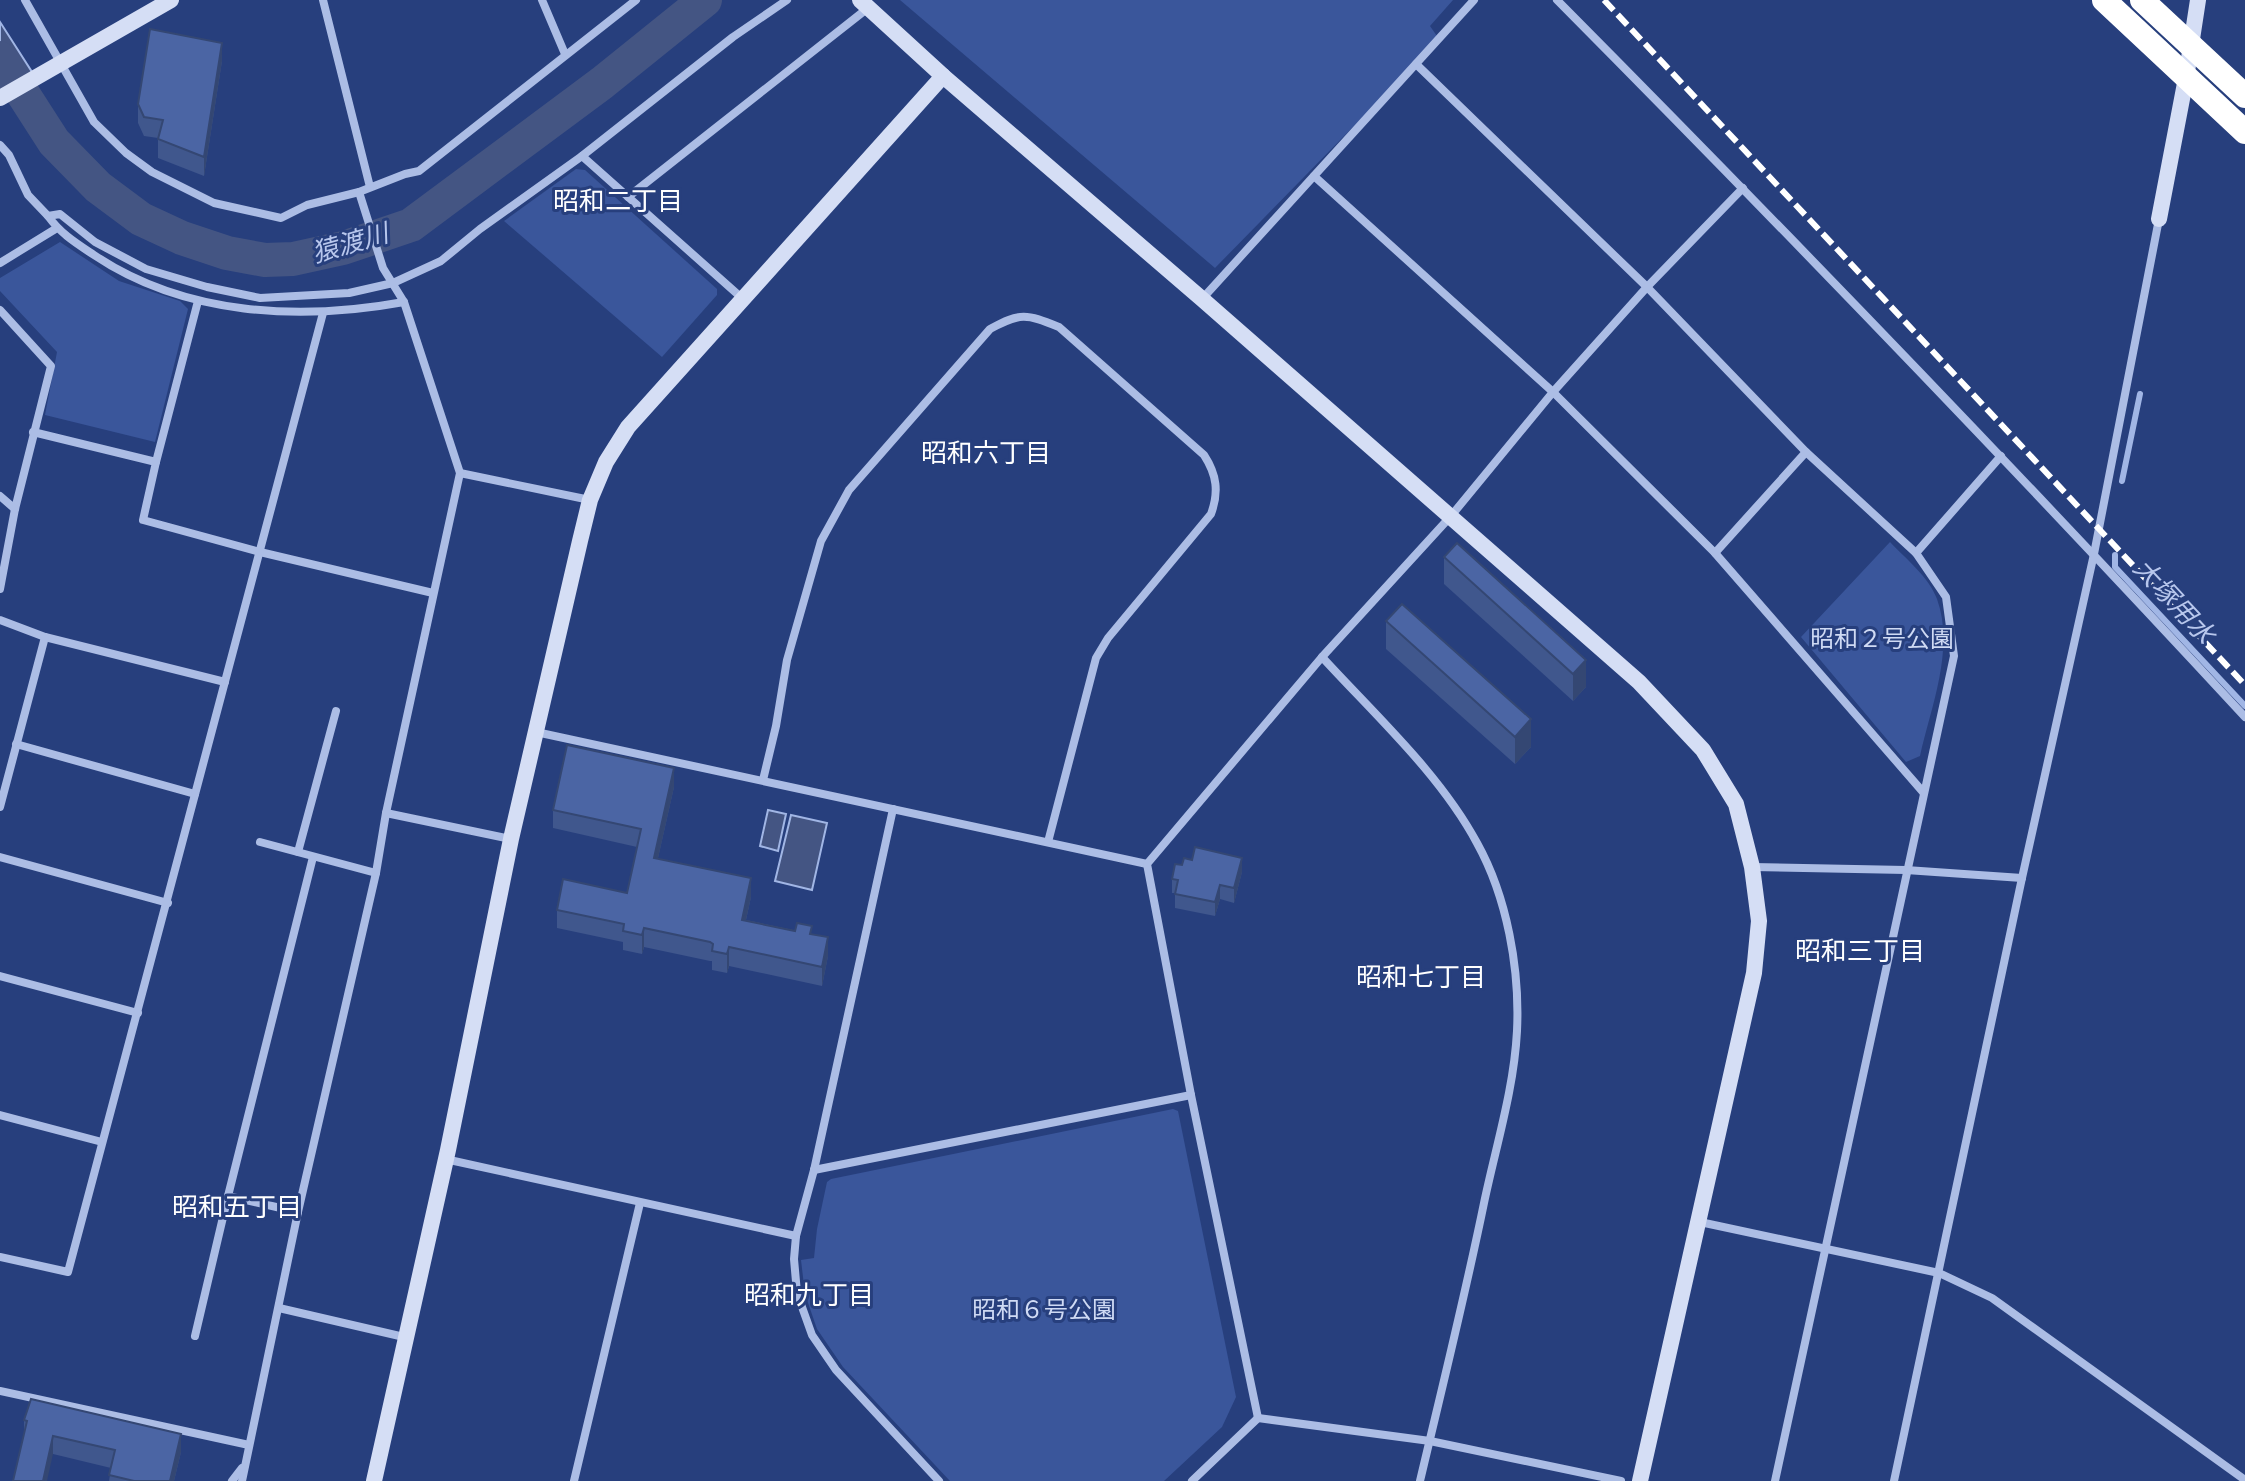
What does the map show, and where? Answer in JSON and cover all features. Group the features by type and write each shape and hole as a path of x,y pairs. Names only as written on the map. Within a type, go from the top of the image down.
{"highway":[{"path":"2104,0 2245,132"},
{"path":"2142,0 2245,96"}],"street":[{"path":"27,0 56,65 94,122 126,153 152,172 214,203 281,218 307,205 359,192 419,171 636,0"},
{"path":"0,98 171,0"},
{"path":"323,0 370,187"},
{"path":"542,0 565,54"},
{"path":"48,216 60,214 95,242 146,269 207,287 260,298 349,293 393,283 441,261 582,156 733,37 787,0"},
{"path":"1202,299 1474,0"},
{"path":"1557,0 2001,456 2245,717"},
{"path":"1894,1481 2094,554 2186,78 2198,0"},
{"path":"628,197 864,4 1639,682 1703,750 1736,804 1752,867 1759,921 1754,973 1640,1481"},
{"path":"1416,64 1647,287 1806,452 1916,553 1946,597 1954,656 1775,1481"},
{"path":"374,1481 511,839 590,500 606,462 628,427 943,76"},
{"path":"0,145 9,155 28,195 61,233 107,264 149,285 198,301 273,311 323,313 404,302"},
{"path":"582,156 743,300"},
{"path":"1314,176 1553,392 1715,553 1923,792"},
{"path":"1147,864 1322,657 1451,516 1553,392 1647,287 1743,188"},
{"path":"242,1481 298,1212 376,873 386,813 460,473 404,302 383,268 359,192"},
{"path":"0,263 57,228"},
{"path":"198,301 143,520 260,552 433,593"},
{"path":"0,310 51,366 15,509 0,589"},
{"path":"0,1257 68,1272 323,313"},
{"path":"763,780 787,660 807,583 821,541 849,490 990,329 1013,316 1035,317 1059,327 1204,455 1213,469 1217,496 1211,514 1108,638 1096,658 1048,842"},
{"path":"33,432 156,462"},
{"path":"1715,553 1806,452"},
{"path":"1916,553 2001,456"},
{"path":"460,473 590,500"},
{"path":"0,496 15,509"},
{"path":"0,620 45,637 225,682"},
{"path":"0,807 45,637"},
{"path":"1322,657 1445,792 1477,841 1493,875 1513,958 1517,1030 1510,1084 1458,1325 1420,1481"},
{"path":"298,852 336,711"},
{"path":"535,732 1147,864"},
{"path":"16,744 195,794"},
{"path":"893,809 814,1170 796,1236 794,1259 797,1293 812,1335 836,1370 936,1480"},
{"path":"386,813 511,839"},
{"path":"260,842 376,873"},
{"path":"0,857 168,903"},
{"path":"195,1336 313,857"},
{"path":"1147,864 1258,1418"},
{"path":"1752,867 1906,870 2022,878"},
{"path":"0,976 138,1013"},
{"path":"814,1170 1191,1095"},
{"path":"0,1115 102,1142"},
{"path":"445,1158 796,1236"},
{"path":"228,1196 298,1212"},
{"path":"574,1481 640,1203"},
{"path":"1700,1222 1939,1273 1992,1298 2245,1480"},
{"path":"279,1308 404,1337"},
{"path":"0,1391 249,1445"},
{"path":"1258,1418 1430,1441 1621,1481"},
{"path":"1192,1481 1258,1418"},
{"path":"232,1481 245,1464"}],"green space":[{"path":"900,0 1453,0 1430,26 1439,39 1215,268"},
{"path":"576,169 585,170 717,289 717,295 662,357 504,221"},
{"path":"60,242 119,281 180,301 188,309 155,442 45,415 57,352 0,291 0,278"},
{"name":"昭和２号公園","path":"1890,542 1929,583 1942,618 1939,678 1920,756 1906,762 1801,637"},
{"name":"昭和６号公園","path":"1173,1109 1178,1111 1236,1397 1222,1427 1164,1481 950,1481 843,1367 817,1329 805,1294 801,1260 814,1258 827,1182"}],"shaded area":[{"path":"0,22 32,72 0,90"},
{"path":"768,810 786,814 778,851 760,846"},
{"path":"791,815 827,823 812,890 775,881"}],"building":[{"path":"150,29 222,43 204,157 158,139 163,120 144,117 138,104"},
{"path":"1457,543 1586,660 1573,674 1444,557"},
{"path":"1402,604 1531,719 1515,737 1386,621"},
{"path":"567,745 674,768 654,858 751,878 742,920 795,931 797,923 812,926 810,934 828,937 822,967 729,947 727,954 712,951 713,944 710,942 644,928 642,935 623,931 624,924 557,910 563,879 627,893 641,829 553,810"},
{"path":"1195,847 1242,858 1234,888 1220,885 1215,902 1175,894 1178,880 1172,879 1175,864 1182,865 1184,858 1192,860"},
{"path":"31,1399 181,1434 170,1481 134,1481 109,1475 115,1450 53,1436 43,1481 13,1481"}],"waterway":[{"name":"猿渡川","path":"0,58 54,142 98,187 141,219 182,238 227,253 265,260 293,259 343,248 411,225 602,83 705,0"},
{"name":"大塚用水","path":"2122,481 2140,394"},
{"name":"大塚用水","path":"2115,555 2115,567 2245,706"}],"railway":[{"path":"1604,0 2245,685"}],"district":[{"name":"昭和二丁目","path":"618,201"},
{"name":"昭和六丁目","path":"986,453"},
{"name":"昭和三丁目","path":"1860,951"},
{"name":"昭和七丁目","path":"1421,977"},
{"name":"昭和五丁目","path":"237,1207"},
{"name":"昭和九丁目","path":"809,1295"}]}
